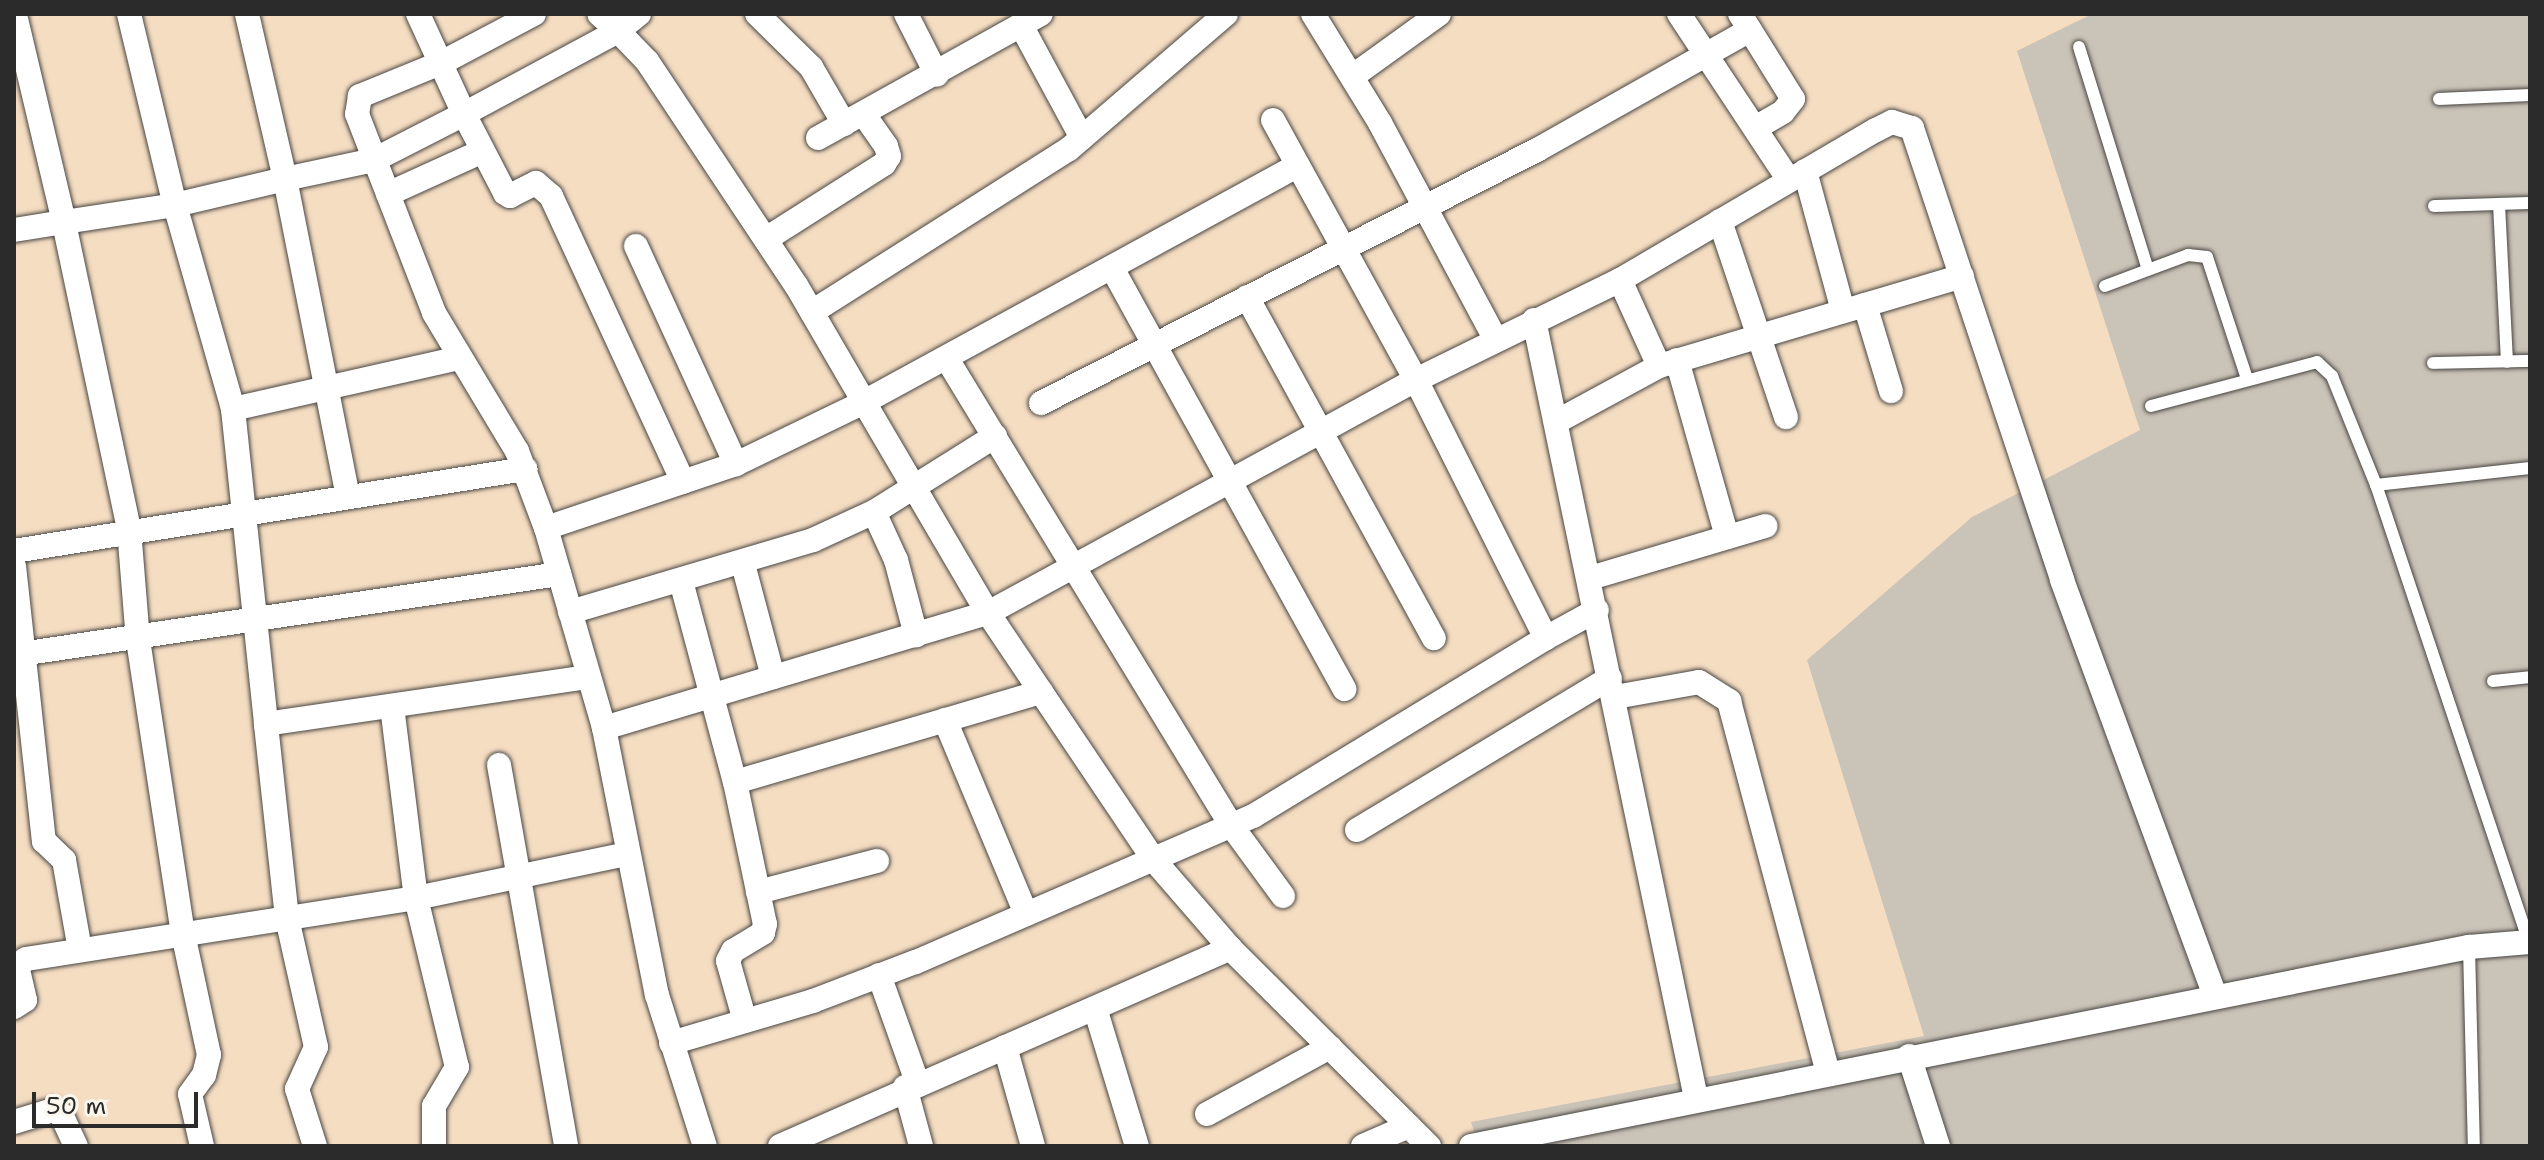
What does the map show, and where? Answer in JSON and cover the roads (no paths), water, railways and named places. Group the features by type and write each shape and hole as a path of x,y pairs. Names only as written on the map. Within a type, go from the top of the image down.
{"street":[{"path":"15,14 64,222 129,529 138,641 183,934 209,1055 204,1075 190,1094 202,1146"},
{"path":"129,14 175,205 233,409 253,623 287,918 316,1047 297,1089 315,1146"},
{"path":"247,14 329,388 348,497"},
{"path":"418,14 505,193 510,196 536,183 551,196 683,482"},
{"path":"534,14 443,62 360,96 357,114 434,313 525,469 546,528 604,728 627,854 671,1043 705,1146"},
{"path":"599,14 647,61 766,239 916,484 988,613 1153,859 1230,948 1429,1146"},
{"path":"14,230 175,205 374,160 618,31 639,14"},
{"path":"757,14 811,67 854,119 886,146 889,156 884,164 766,239"},
{"path":"906,14 937,75"},
{"path":"812,312 1082,138 1201,22 1226,14"},
{"path":"1313,14 1353,76 1496,340"},
{"path":"1353,76 1439,14"},
{"path":"1679,14 1755,128 1797,176 1891,391"},
{"path":"818,138 937,75 1035,18 1082,138"},
{"path":"1041,403 1425,207 1708,55 1745,22 1793,99 1783,112 1755,128"},
{"path":"1273,120 1416,380 1546,638"},
{"path":"604,728 988,613 1416,380 1620,280 1876,130 1903,121 1912,128 2062,580 2215,996"},
{"path":"388,194 483,151"},
{"path":"546,528 736,464 947,359 1298,165"},
{"path":"1720,221 1786,417"},
{"path":"636,246 736,464"},
{"path":"1112,268 1344,689"},
{"path":"1556,422 1668,363 1962,276"},
{"path":"1620,280 1668,363 1727,537"},
{"path":"1247,297 1434,638"},
{"path":"1534,320 1597,610 1696,1098"},
{"path":"233,409 459,358"},
{"path":"947,359 1071,568 1231,825 1283,896"},
{"path":"570,612 743,564 874,512 995,436"},
{"path":"14,551 129,529 525,469"},
{"path":"874,512 896,560 916,635"},
{"path":"1590,578 1765,526"},
{"path":"743,564 773,677"},
{"path":"14,566 18,655 44,841 64,860 80,950"},
{"path":"18,655 138,641 559,574"},
{"path":"681,581 735,782 758,892 763,933 733,951 728,961 745,1021"},
{"path":"671,1043 879,975 1231,825 1597,610"},
{"path":"266,724 589,677"},
{"path":"1357,830 1612,688 1699,682 1729,701 1828,1072"},
{"path":"735,782 1041,692"},
{"path":"392,706 416,898 457,1067 434,1106 434,1146"},
{"path":"945,720 1026,914"},
{"path":"499,765 566,1146"},
{"path":"14,1007 25,1000 20,961 416,898 627,854"},
{"path":"758,892 877,861"},
{"path":"1471,1146 1696,1098 2469,947 2529,942"},
{"path":"780,1146 812,1139 911,1085 1230,948"},
{"path":"879,975 911,1085 921,1146"},
{"path":"1095,1008 1137,1146"},
{"path":"1005,1047 1033,1146"},
{"path":"1207,1114 1330,1047"},
{"path":"1909,1056 1938,1146"},
{"path":"14,1122 53,1110 61,1114 76,1146"},
{"path":"1363,1146 1409,1126"}],"lane":[{"path":"2079,47 2148,270"},
{"path":"2439,99 2530,95"},
{"path":"2434,206 2530,203"},
{"path":"2499,204 2507,362"},
{"path":"2105,286 2188,255 2207,257 2247,379"},
{"path":"2433,363 2530,361"},
{"path":"2151,406 2303,364 2325,366 2376,485 2529,942"},
{"path":"2376,485 2530,468"},
{"path":"2493,681 2530,677"},
{"path":"2469,947 2474,1146"}]}
